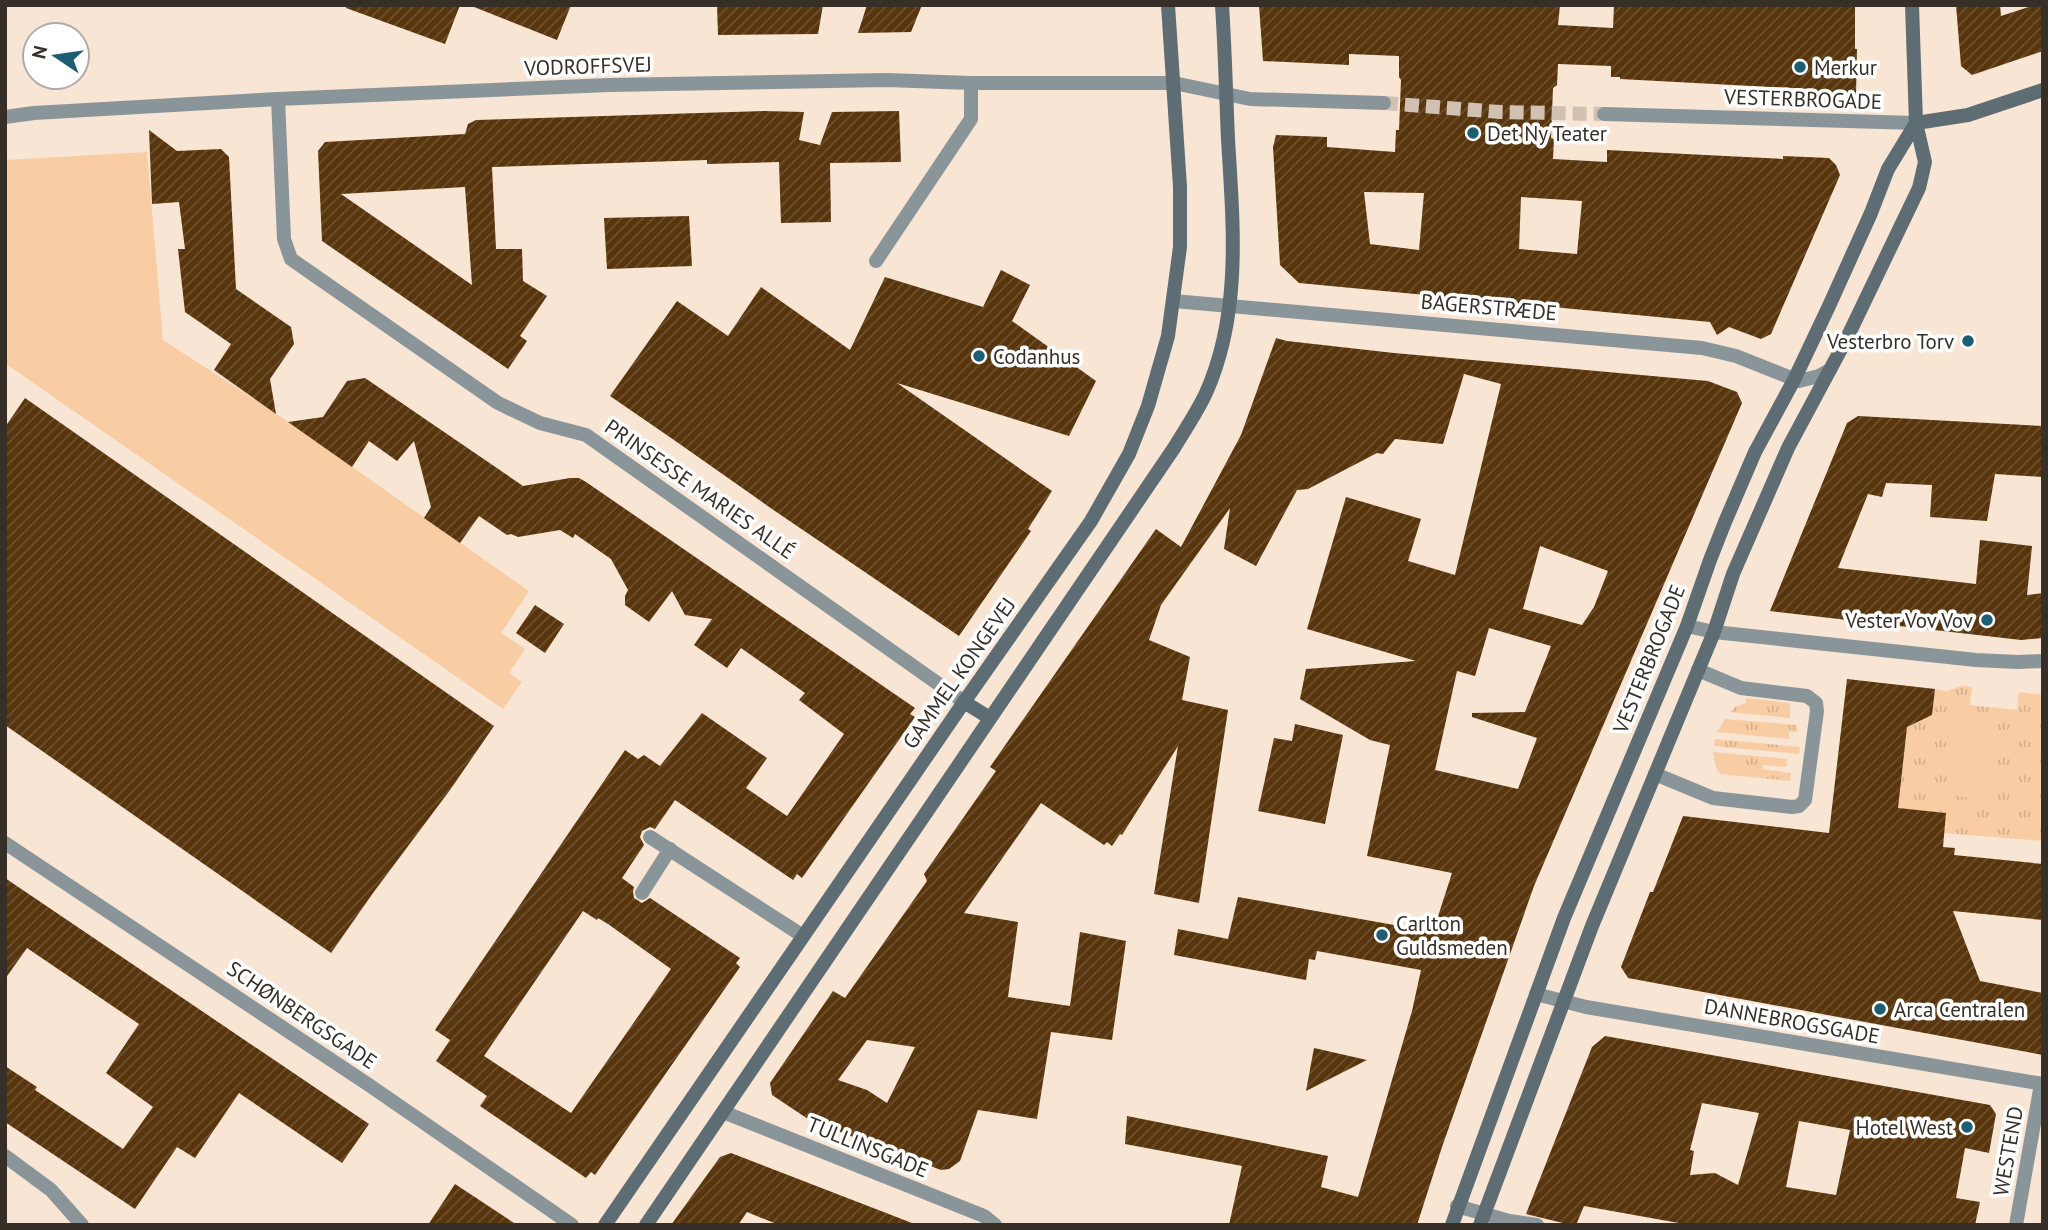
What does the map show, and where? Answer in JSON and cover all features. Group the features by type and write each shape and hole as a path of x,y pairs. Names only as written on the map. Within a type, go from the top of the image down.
{"street":[{"name":"GAMMEL KONGEVEJ","path":"605,1225 964,702 1080,538 1118,477 1148,406 1168,336 1174,301 1181,230 1168,5"},
{"path":"646,1225 1193,418 1222,344 1229,306 1234,237 1222,5"},
{"path":"1482,1220 1563,1002 1771,485 1919,188 1924,162 1916,123 1912,5"},
{"name":"VODROFFSVEJ","path":"5,117 278,99 609,85 886,80 971,83 1174,83"},
{"path":"876,261 971,119 971,83"},
{"path":"1174,83 1250,99 1384,103"},
{"path":"1916,123 1968,115 2043,90"},
{"name":"PRINSESSE MARIES ALLÉ","path":"278,99 284,239 290,260 498,403 540,423 586,435 964,702"},
{"name":"VESTERBROGADE","path":"1452,1225 1564,918 1687,625 1725,522 1770,422 1794,380 1871,213 1888,169 1916,123 1604,114"},
{"name":"BAGERSTRÆDE","path":"1174,301 1702,348 1736,356 1794,380"},
{"path":"1794,380 1809,380 1830,370"},
{"path":"1687,625 1714,632 1998,662 2043,661"},
{"path":"1655,774 1707,796 1730,801 1792,807 1800,806 1805,800 1817,710 1814,700 1807,696 1741,688 1698,670"},
{"path":"964,702 990,718"},
{"path":"650,837 803,936"},
{"name":"SCHØNBERGSGADE","path":"5,843 363,1080 572,1225"},
{"path":"642,893 670,849"},
{"name":"DANNEBROGSGADE","path":"1536,994 1586,1007 2042,1084"},
{"name":"WESTEND","path":"2016,1225 2042,1084"},
{"name":"TULLINSGADE","path":"723,1112 984,1216 995,1225"},
{"path":"5,1156 51,1189 82,1225"},
{"path":"1457,1206 1482,1220 1537,1225"}],"green space":[{"path":"147,152 163,340 268,408 529,591 501,633 525,649 509,673 522,682 503,709 6,364 5,160"},
{"path":"1962,686 1972,687 1970,705 2017,710 2019,692 2043,695 2043,841 1944,833 1946,813 1934,812 1885,863 1904,754 1901,717 1919,718 1928,715 1933,706 1935,689 1947,691"},
{"path":"1746,698 1790,703 1790,718 1730,712 1746,703"},
{"path":"1725,719 1797,725 1797,732 1789,732 1789,739 1717,732"},
{"path":"1961,720 1994,725 1999,729 1992,796 1986,800 1950,795 1946,789 1954,725"},
{"path":"1715,739 1800,747 1799,754 1714,746"},
{"path":"1713,752 1787,759 1786,767 1763,765 1762,769 1791,773 1790,781 1720,774"}],"building":[{"path":"347,5 460,5 445,44 346,8"},
{"path":"474,5 571,5 557,40"},
{"path":"717,5 823,5 818,34 718,35"},
{"path":"867,5 922,5 911,32 858,33"},
{"path":"1259,5 1560,5 1558,25 1613,28 1614,5 1855,5 1856,95 1811,89 1620,79 1611,77 1611,66 1558,64 1557,85 1553,88 1553,159 1607,162 1607,150 1783,159 1783,156 1829,158 1836,165 1840,175 1771,334 1761,339 1729,327 1717,335 1710,322 1299,283 1280,265 1273,147 1276,135 1327,137 1327,147 1395,152 1396,130 1399,130 1399,56 1349,54 1349,65 1263,61","holes":["1364,192 1424,193 1419,250 1370,244","1521,197 1582,201 1577,254 1519,249"]},
{"path":"1956,5 2000,5 2001,16 2043,5 2043,51 1972,75 1961,66"},
{"path":"899,111 901,162 830,163 831,222 781,223 779,162 707,164 707,160 492,167 496,249 522,249 523,281 547,296 520,336 527,341 508,369 322,241 318,151 325,142 465,134 468,124 476,120 804,112 799,140 820,145 832,112","holes":["465,187 472,285 341,194"]},
{"path":"149,130 177,151 221,149 229,157 236,289 291,327 294,344 270,379 276,414 214,370 231,344 185,312 178,249 185,249 179,202 152,204"},
{"path":"689,216 692,266 607,269 604,218"},
{"path":"1001,270 1030,285 1012,321 1096,381 1069,436 897,383 1052,491 1028,529 1031,531 959,636 610,396 677,301 728,336 761,287 850,350 885,277 983,307"},
{"path":"1276,338 1394,353 1708,381 1737,392 1742,403 1534,886 1417,1225 1229,1225 1242,1166 1125,1144 1127,1116 1328,1156 1321,1187 1358,1197 1412,1011 1421,970 1317,951 1315,960 1309,959 1306,980 1174,955 1178,929 1228,939 1238,897 1433,932 1452,873 1367,856 1390,745 1370,740 1300,699 1306,669 1416,661 1307,629 1346,497 1421,519 1408,561 1455,575 1501,384 1464,374 1443,444 1395,439 1383,454 1377,453 1308,489 1297,490 1256,566 1224,549 1230,508 1161,605 1149,640 1190,657 1182,700 1228,710 1199,903 1154,894 1178,746 1122,835 1120,834 1112,846 1107,842 1104,845 1041,803 964,913 1018,922 1008,997 1070,1006 1080,932 1126,941 1112,1040 1051,1032 1037,1119 978,1110 960,1161 949,1169 941,1170 811,1121 772,1095 770,1083 833,991 845,998 927,881 924,874 996,771 990,767 1156,529 1181,547 1241,435","holes":["1540,546 1608,571 1594,607 1582,625 1523,609","1489,628 1551,646 1525,712 1472,713 1472,717 1537,738 1518,789 1435,770 1457,671 1475,676","867,1040 915,1047 887,1103 867,1090 838,1080"]},
{"path":"365,378 523,486 570,478 579,478 586,482 915,708 910,714 915,717 802,878 797,874 793,880 675,800 655,829 650,827 642,831 640,837 644,845 622,878 634,887 634,898 642,903 650,898 740,958 736,963 740,967 595,1175 591,1172 586,1178 480,1106 487,1096 436,1061 450,1040 435,1030 625,750 638,759 644,755 660,766 702,713 767,758 746,788 787,816 844,734 799,700 805,693 741,648 727,668 694,645 712,619 685,615 672,591 649,622 625,605 628,590 611,559 575,534 573,538 560,530 518,537 507,535 479,516 460,543 424,518 431,507 414,441 397,461 369,441 352,467 288,422 323,417 347,381","holes":["583,911 597,920 598,918 608,924 671,969 571,1113 484,1056"]},
{"path":"25,398 494,726 331,953 5,725 5,427"},
{"path":"1858,416 2043,426 2043,477 1995,474 1987,521 1930,517 1932,485 1886,483 1882,497 1868,494 1838,568 1976,584 1980,540 2032,546 2027,595 2043,593 2043,638 2021,640 1770,611 1847,423"},
{"path":"535,605 564,624 545,653 516,633"},
{"path":"1847,679 1935,689 1932,715 1907,727 1898,808 1946,813 1943,847 1955,848 1954,855 2043,864 2043,920 1953,911 1980,981 2043,993 2043,1055 1628,978 1621,967 1683,816 1829,833"},
{"path":"1295,724 1343,735 1325,824 1258,811 1274,738 1292,741"},
{"path":"5,878 369,1124 342,1163 239,1093 195,1158 177,1147 135,1209 5,1122 5,1066 37,1087 35,1090 123,1149 153,1107 106,1073 139,1024 27,948 5,979"},
{"path":"1605,1036 1990,1105 1996,1114 1989,1153 1965,1148 1956,1198 1980,1202 1975,1225 1690,1225 1584,1206 1576,1225 1571,1225 1526,1214 1592,1047","holes":["1702,1103 1759,1113 1738,1185 1715,1173 1690,1175 1694,1151 1690,1150","1799,1121 1850,1130 1836,1195 1786,1187"]},
{"path":"1314,1048 1367,1060 1306,1091"},
{"path":"731,1153 912,1223 779,1225 747,1212 738,1225 671,1225 720,1157"},
{"path":"455,1184 517,1225 428,1225"}],"tunnel":[{"path":"1384,103 1500,112 1604,114"}],"place":[{"name":"Merkur","path":"1800,67"},
{"name":"Det Ny Teater","path":"1473,133"},
{"name":"Vesterbro Torv","path":"1968,341"},
{"name":"Codanhus","path":"979,356"},
{"name":"Vester Vov Vov","path":"1987,620"},
{"name":"Carlton Guldsmeden","path":"1382,935"},
{"name":"Arca Centralen","path":"1880,1009"},
{"name":"Hotel West","path":"1967,1127"}]}
